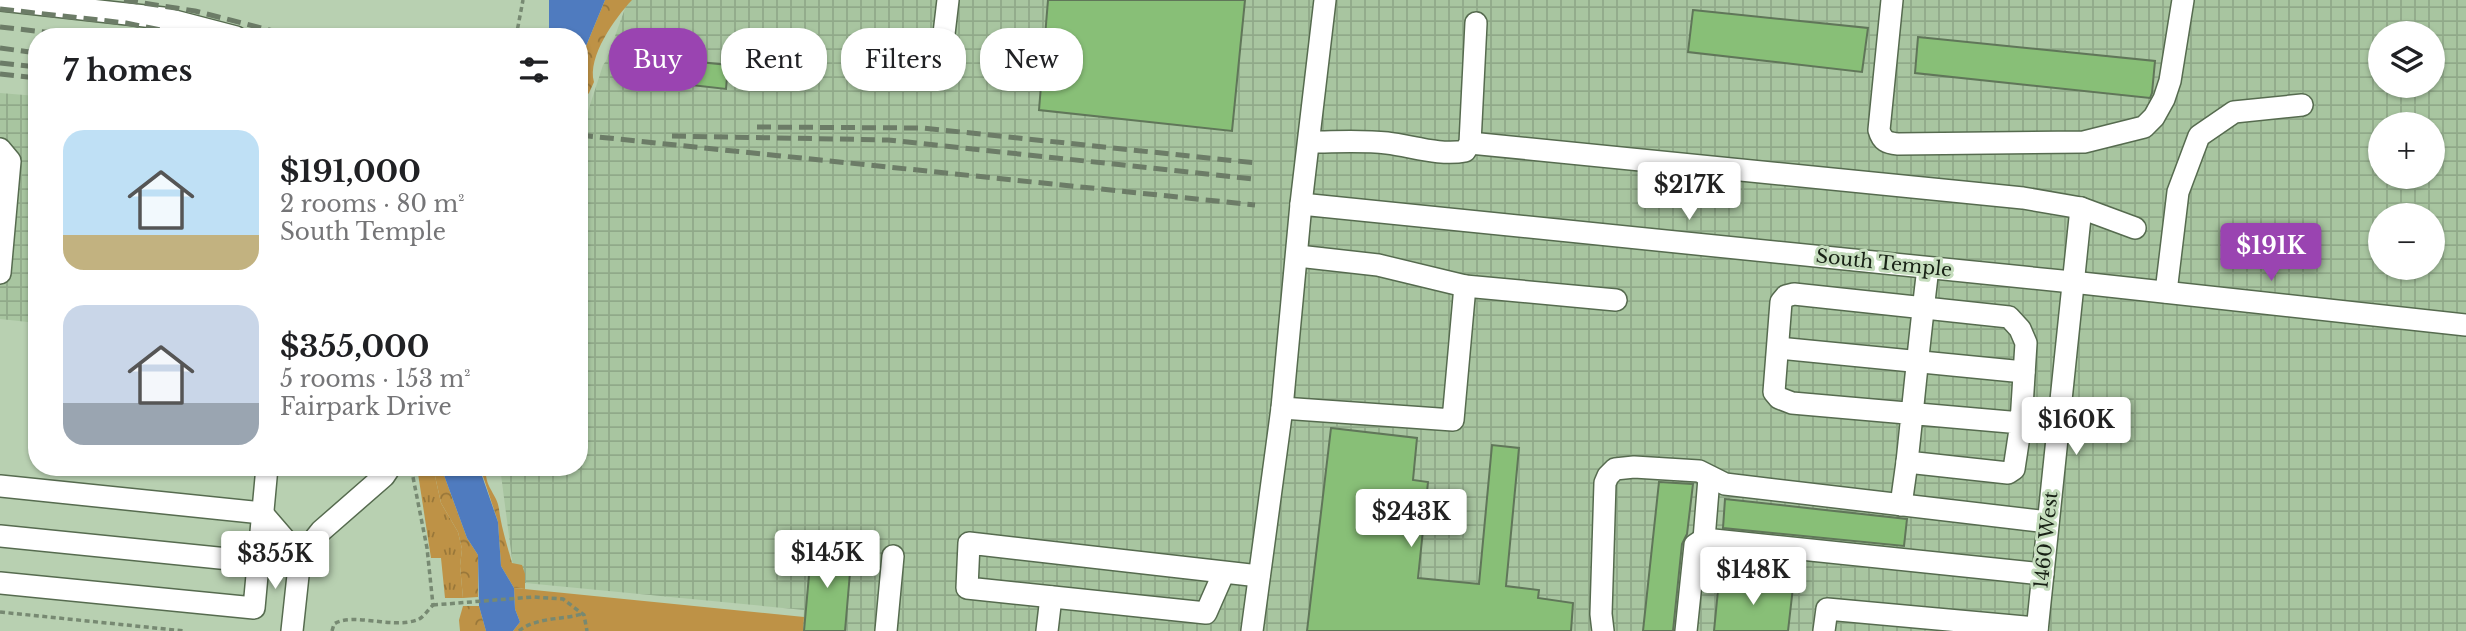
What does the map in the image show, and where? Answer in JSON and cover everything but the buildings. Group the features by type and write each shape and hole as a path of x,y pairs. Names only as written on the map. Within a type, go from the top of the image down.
{"street":[{"path":"0,0 163,18 201,28"},
{"path":"945,28 948,0"},
{"path":"1252,631 1282,408 1301,204 1325,0"},
{"path":"1892,0 1879,130 1881,138 1888,143 1898,144 1960,144 2084,142 2144,127 2154,117 2170,81 2183,0"},
{"path":"1309,142 1385,143 1456,153 1465,151 1470,143 1476,23"},
{"path":"2166,292 2178,192 2199,136 2234,112 2302,105"},
{"path":"1470,143 2024,198 2081,208 2135,228"},
{"path":"0,149 10,161 0,273"},
{"name":"South Temple","path":"1301,204 2466,325"},
{"name":"1460 West","path":"2037,630 2081,208"},
{"path":"1298,256 1378,265 1465,286 1616,300"},
{"path":"1901,505 1928,268"},
{"path":"1282,408 1452,420 1465,286"},
{"path":"1907,462 2008,473 2014,469 2021,423 2026,343 2020,329 2009,317 1993,314 1794,294 1786,296 1781,302 1774,392 1779,398 1792,403 2021,423"},
{"path":"1778,348 2024,372"},
{"path":"1603,631 1601,614 1605,496 1608,476 1615,469 1634,467 1699,471 1725,484 2048,522"},
{"path":"0,583 254,608 266,476"},
{"path":"292,631 300,557 321,531 384,476"},
{"path":"1704,540 1709,478"},
{"path":"0,486 262,513 300,557"},
{"path":"0,536 258,562"},
{"path":"1686,631 1695,545 1704,540 2043,574"},
{"path":"1224,572 1206,613 967,588 969,543 1224,572 1259,576"},
{"path":"886,631 892,556"},
{"path":"1047,631 1051,597"},
{"path":"1825,631 1827,608 2037,630"}],"path":[{"path":"518,28 523,0"},
{"path":"413,476 428,548 433,605"},
{"path":"332,631 334,624 341,620 391,623 418,620 433,605 533,597 563,599 582,614 587,631"},
{"path":"0,612 184,631"},
{"path":"519,631 520,628 544,620 582,614"}],"shaded area":[{"path":"628,0 2466,0 2466,631 802,631 804,610 515,582 501,476 588,476 588,111 609,53 609,91 707,91 707,28 618,28"},
{"path":"0,93 28,95 28,322 0,319"}],"green space":[{"path":"605,0 632,0 609,28 598,50 593,72 594,82 588,94 588,41"},
{"path":"418,476 435,476 441,503 458,532 462,549 460,566 463,598 445,598 441,558 431,558"},
{"path":"435,476 444,476 467,538 478,555 478,597 463,598 460,566 462,549 458,532 441,503"},
{"path":"483,476 486,476 498,503 512,563 522,565 525,589 514,588 501,566 498,522"},
{"path":"514,588 804,617 803,631 513,631 520,622 515,609"},
{"path":"463,606 479,606 486,631 460,631 459,620"}],"water":[{"path":"549,0 605,0 588,41 588,28 549,28"},
{"path":"444,476 482,476 498,522 501,566 514,588 515,609 520,622 513,631 486,631 479,606 478,555 467,538"}],"railway":[{"path":"124,0 195,11 262,28"},
{"path":"0,9 151,28"},
{"path":"0,27 28,30"},
{"path":"0,48 28,52"},
{"path":"0,63 28,66"},
{"path":"0,74 28,77"},
{"path":"757,127 923,128 1256,163"},
{"path":"588,136 1255,205"},
{"path":"672,136 888,140 1254,179"}]}
